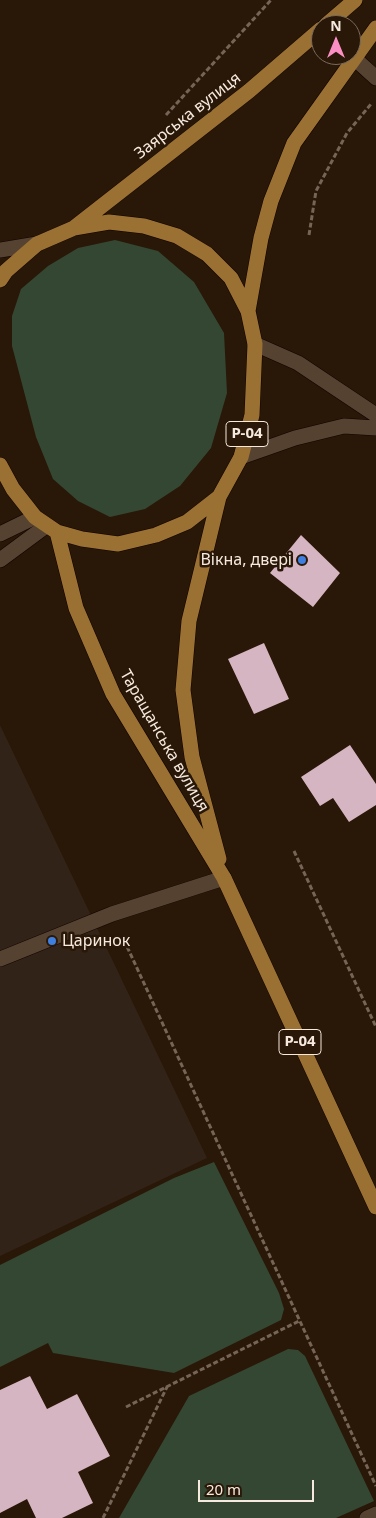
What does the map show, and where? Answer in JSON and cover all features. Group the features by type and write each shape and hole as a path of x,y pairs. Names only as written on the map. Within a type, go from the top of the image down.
{"main road":[{"path":"338,15 355,0"},
{"name":"Р-04","path":"361,48 376,28"},
{"name":"Заярська вулиця","path":"74,228 249,91 311,38"},
{"name":"Р-04","path":"248,311 261,238 271,200 294,143 349,65"},
{"name":"Р-04","path":"0,280 6,271 37,244 74,228 109,222 144,226 177,236 207,254 231,278 248,311 255,344 252,415 242,457 219,497 187,522 147,537 118,544 82,539 46,525 13,489 0,465"},
{"name":"Таращанська вулиця","path":"219,497 188,622 183,690 192,757 224,878"},
{"name":"Таращанська вулиця","path":"46,525 76,608 113,694 224,878 376,1207"}],"street":[{"path":"361,64 376,78"},
{"path":"0,250 37,244"},
{"path":"255,344 298,363 376,415"},
{"path":"242,457 295,438 344,426 376,428"},
{"path":"0,534 46,525"},
{"path":"0,560 46,525"},
{"path":"0,958 112,914 224,878"},
{"path":"367,1518 376,1514"}],"path":[{"path":"166,115 271,0"},
{"path":"309,235 316,191 347,133 376,98"},
{"path":"294,851 376,1027"},
{"path":"112,914 376,1486"},
{"path":"126,1407 299,1321"},
{"path":"103,1518 168,1387"}],"shaded area":[{"name":"Царинок","path":"0,725 207,1158 0,1256"}],"green space":[{"path":"115,240 158,251 194,282 224,333 227,393 211,448 180,486 145,509 110,517 78,501 53,479 36,437 12,346 12,316 21,289 48,266 78,248"},
{"path":"214,1162 279,1293 284,1309 281,1320 174,1373 53,1353 48,1343 0,1367 0,1265 174,1178"},
{"path":"288,1349 298,1350 305,1356 374,1501 336,1518 119,1518 189,1396"}],"building":[{"path":"301,535 340,573 313,607 270,573"},
{"path":"264,643 289,699 254,714 228,659"},
{"path":"350,745 376,784 376,805 349,822 333,798 320,806 301,777"},
{"path":"30,1376 47,1409 77,1394 110,1456 78,1472 93,1503 62,1518 36,1518 27,1499 0,1513 0,1390"}],"place":[{"name":"Вікна, двері","path":"302,560"},
{"name":"Царинок","path":"52,941"}]}
